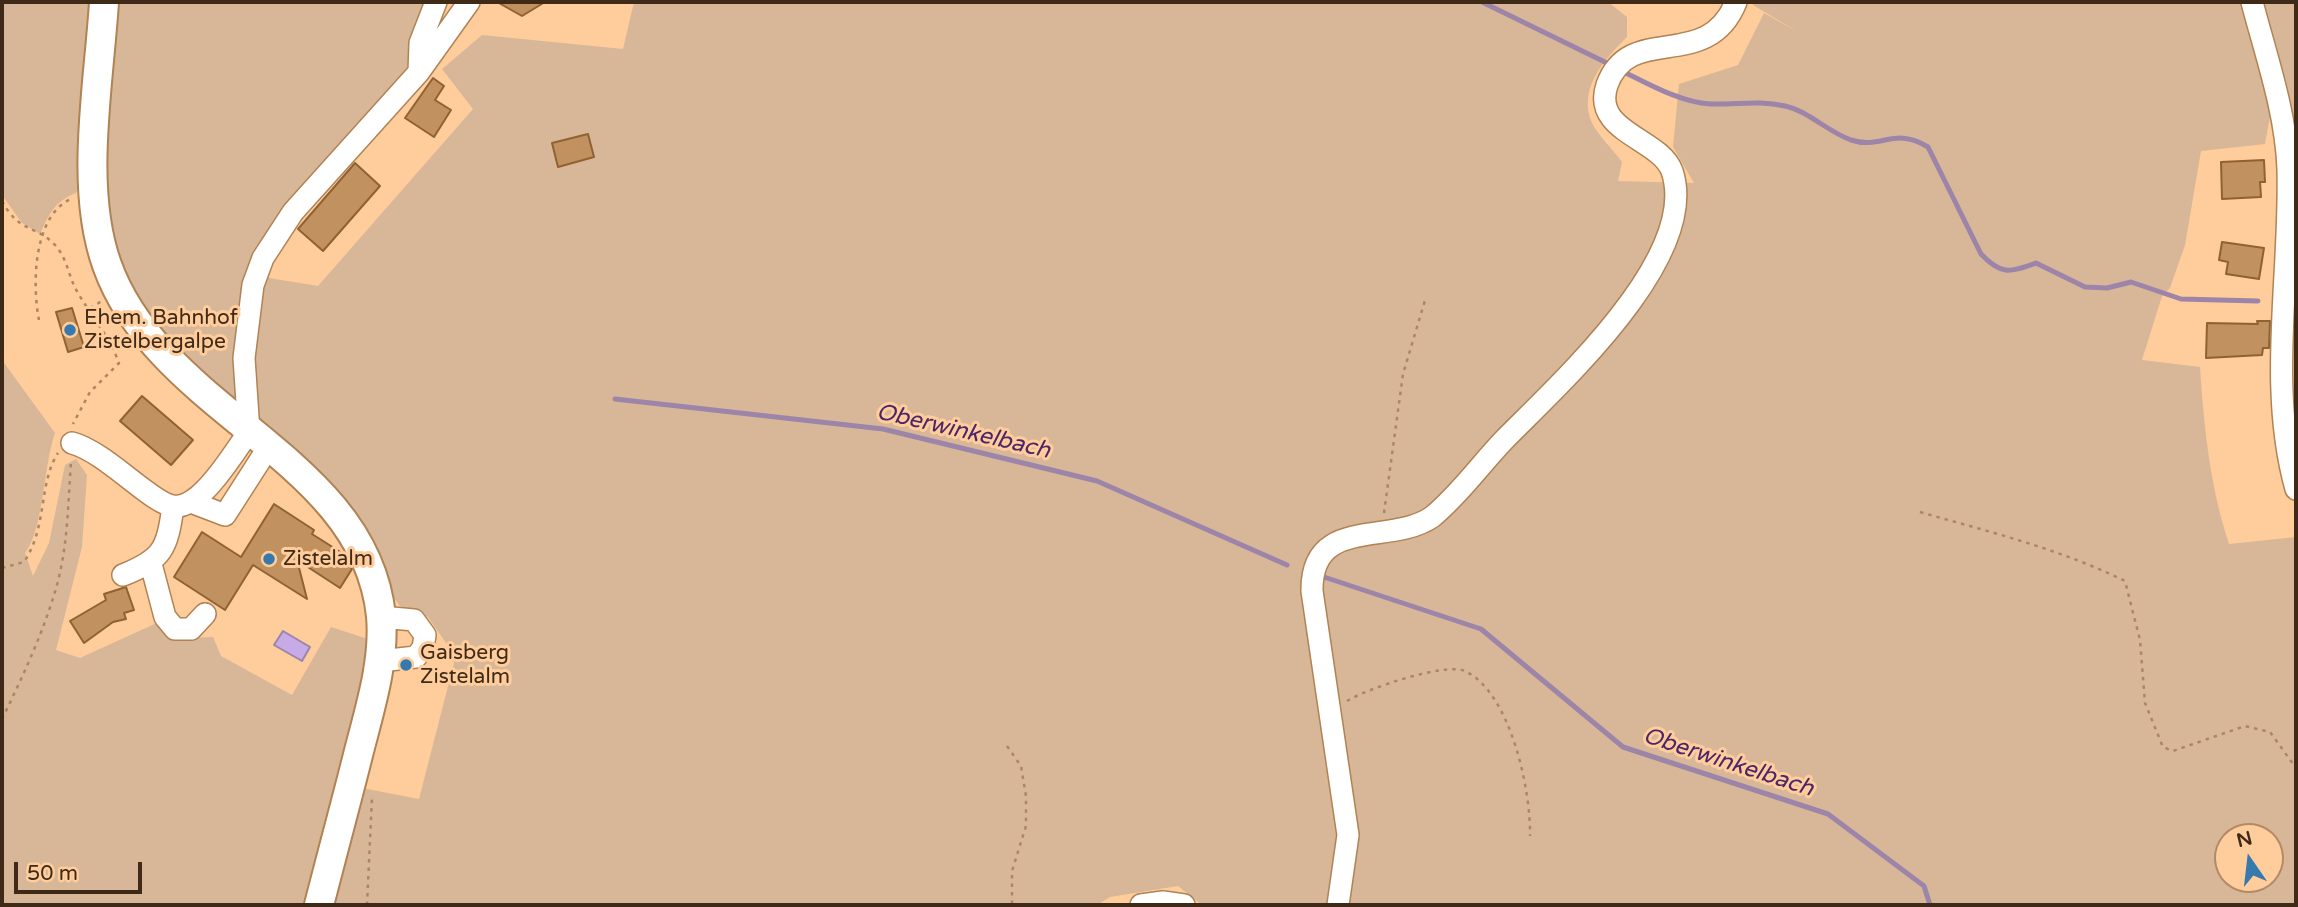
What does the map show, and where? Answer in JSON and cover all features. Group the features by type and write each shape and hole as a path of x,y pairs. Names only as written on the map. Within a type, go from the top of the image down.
{"main road":[{"path":"104,2 93,191 101,247 127,308 152,342 183,375 312,484 343,517 362,549 375,586 381,617 380,661 319,905"}],"street":[{"path":"419,72 420,43 436,2"},
{"path":"72,443 100,455 159,500 225,515 258,440 244,358 253,285 263,258 293,212 419,72 469,2"},
{"path":"1338,905 1348,835 1312,591 1318,559 1334,543 1419,525 1447,504 1612,326 1639,291 1657,260 1672,217 1675,182 1666,160 1624,131 1613,119 1605,96 1612,75 1637,52 1707,38 1726,23 1736,2"},
{"path":"2252,2 2280,114 2287,159 2283,384 2286,440 2296,489"},
{"path":"123,575 151,564 182,504 206,490 258,440"},
{"path":"151,564 164,617 175,629 191,629 205,614"},
{"path":"380,661 416,657 423,648 425,635 414,620 381,617"},
{"path":"1141,905 1163,902 1184,905"}],"path":[{"path":"39,320 34,281 43,237 57,207 93,191"},
{"path":"2,201 14,220 43,237 63,255 77,293 103,327 119,363 90,392 78,410 72,443 68,525 57,585 27,667 2,719"},
{"path":"1382,532 1403,374 1426,297"},
{"path":"2,568 24,562 32,550 44,510 50,466 59,450 72,443"},
{"path":"1920,512 2022,541 2095,566 2125,580 2140,640 2146,703 2163,747 2173,751 2245,726 2270,732 2296,768"},
{"path":"1328,710 1371,690 1444,669 1467,672 1494,700 1507,723 1527,794 1530,836"},
{"path":"1007,746 1021,766 1026,796 1026,826 1012,871 1012,905"},
{"path":"350,786 372,796 367,905"}],"shaded area":[{"path":"2,2 98,2 81,182 76,193 54,209 40,234 22,223 2,195"},
{"path":"112,2 431,2 411,75 251,275 318,286 473,109 442,69 482,35 623,49 634,2 1608,2 1627,17 1627,37 1597,73 1589,94 1588,106 1596,129 1622,162 1618,181 1694,183 1673,147 1679,84 1738,65 1764,13 1798,32 1752,2 2296,2 2296,259 2273,100 2265,144 2201,151 2185,245 2170,288 2162,296 2142,360 2200,367 2209,457 2229,544 2296,537 2296,905 1202,905 1178,886 1110,897 1097,905 326,905 357,791 367,789 419,799 454,663 446,643 428,617 400,606 275,442 138,311 102,208"},
{"path":"2,360 55,433 40,513 25,553 33,576 49,543 65,465 76,459 87,475 82,547 56,650 80,658 161,621 186,638 213,637 221,656 292,695 331,627 371,640 369,661 313,905 2,905"},
{"path":"283,631 310,647 302,661 274,645"}],"building":[{"path":"497,2 545,2 522,16"},
{"path":"433,78 444,86 435,100 451,110 434,137 405,118"},
{"path":"588,134 594,157 558,167 552,143"},
{"path":"2264,160 2265,182 2260,182 2261,197 2222,199 2221,162"},
{"path":"355,163 380,186 323,251 298,229"},
{"path":"2222,242 2264,248 2259,279 2226,274 2228,262 2219,260"},
{"name":"Ehem. Bahnhof Zistelbergalpe","path":"72,308 84,347 68,352 56,312"},
{"path":"2257,321 2270,321 2269,348 2263,348 2262,355 2206,358 2207,323 2258,324"},
{"path":"142,396 193,440 171,465 120,421"},
{"name":"Zistelalm","path":"274,504 314,530 312,534 342,553 352,569 340,588 297,560 307,599 253,565 225,610 174,577 202,532 241,557"},
{"path":"126,587 134,610 124,613 126,619 113,622 84,643 70,621 106,600 104,594"}],"waterway":[{"path":"1482,2 1611,65"},
{"path":"1620,70 1687,100 1710,104 1775,104 1802,112 1851,140 1871,142 1906,138 1928,147 1981,254 2001,269 2013,270 2036,263 2085,287 2107,288 2131,282 2181,299 2258,301"},
{"name":"Oberwinkelbach","path":"615,399 883,429 1097,481 1287,565"},
{"name":"Oberwinkelbach","path":"1321,576 1481,629 1623,747 1828,814 1924,886 1930,905"}],"place":[{"name":"Ehem. Bahnhof Zistelbergalpe","path":"70,330"},
{"name":"Zistelalm","path":"269,559"},
{"name":"Gaisberg Zistelalm","path":"406,665"}]}
